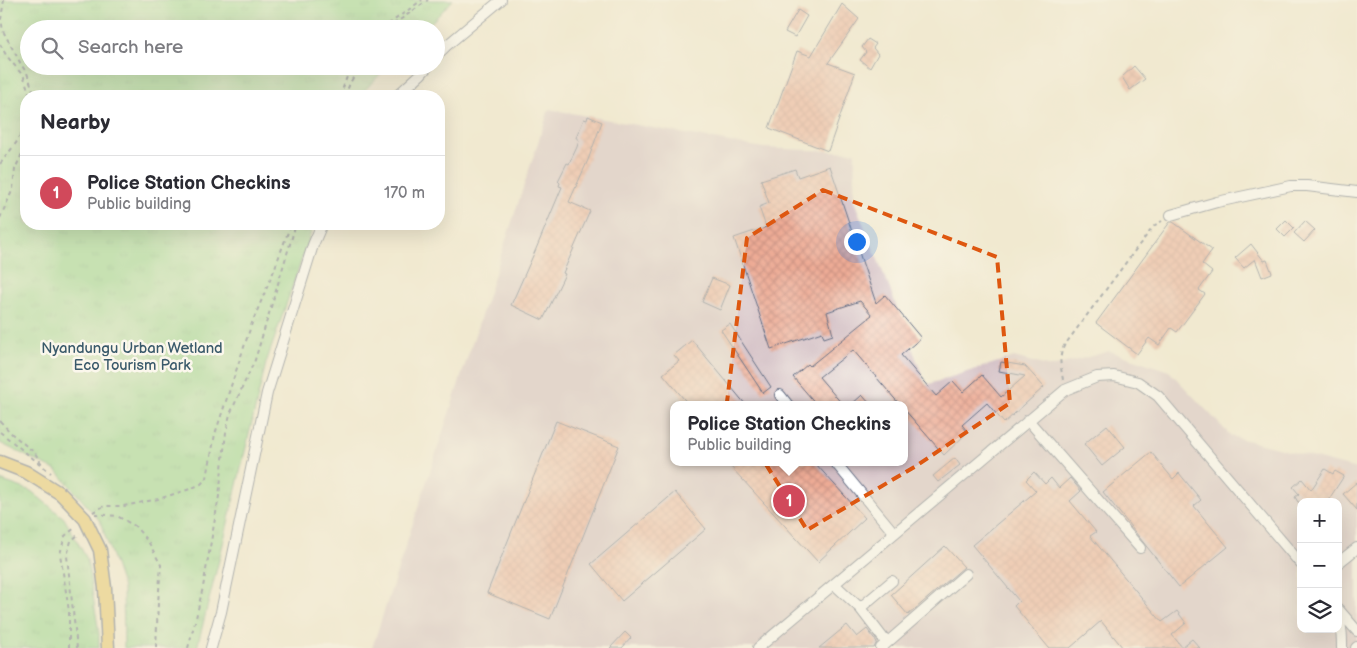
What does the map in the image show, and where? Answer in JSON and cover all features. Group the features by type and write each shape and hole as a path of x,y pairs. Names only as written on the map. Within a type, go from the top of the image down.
{"main road":[{"path":"0,462 26,472 61,494 87,522 100,550 105,588 108,648"}],"street":[{"path":"445,47 501,0"},
{"path":"404,90 420,75"},
{"path":"1171,215 1217,202 1291,186 1357,192"},
{"path":"211,648 221,612 268,393 313,245 319,230"},
{"path":"758,648 858,566 894,533 1065,390 1097,377 1114,376 1138,382 1158,396 1297,559"},
{"path":"780,395 785,401"},
{"path":"1028,420 1140,548"},
{"path":"838,466 894,533"},
{"path":"1342,560 1357,548"},
{"path":"834,584 860,608 884,645 966,574"},
{"path":"860,608 892,581"},
{"path":"1342,614 1357,631"},
{"path":"1341,633 1342,648"}],"path":[{"path":"4,0 1,19 3,31 20,62"},
{"path":"394,20 422,0"},
{"path":"400,20 428,0"},
{"path":"0,44 6,56 20,72"},
{"path":"22,75 28,90"},
{"path":"28,75 33,90"},
{"path":"342,90 348,75"},
{"path":"347,90 355,75"},
{"path":"0,164 20,137"},
{"path":"0,218 13,189 15,169 20,158"},
{"path":"1065,390 1060,362 1060,355 1064,346 1155,225 1171,215"},
{"path":"156,648 161,565 149,544 135,526 117,516 89,514 104,506 124,506 158,499 190,489 201,484 207,478 220,418 252,323 274,273 289,230"},
{"path":"188,648 203,587 220,496 226,432 230,414 255,360 294,230"},
{"path":"0,421 35,453 44,468 0,432"},
{"path":"69,648 69,611 60,554 65,536 87,522"},
{"path":"76,648 67,556 71,541 87,522"}],"highlighted area":[{"path":"823,190 997,257 1010,403 916,466 807,530 727,402 747,238"}],"shaded area":[{"path":"549,109 763,148 855,152 854,201 926,385 1014,357 1051,367 1110,351 1169,371 1231,436 1357,469 1357,648 372,648"}],"green space":[{"name":"Nyandungu Urban Wetland Eco Tourism Park","path":"0,0 453,0 434,20 20,20 20,75 379,75 365,90 20,90 20,230 312,230 266,363 197,648 124,648 123,588 100,521 57,471 0,443"},
{"path":"0,480 31,491 64,518 87,559 99,633 99,648 0,648"}],"building":[{"path":"842,4 859,19 828,63 855,73 828,151 769,128 797,51 811,56"},
{"path":"798,10 807,16 795,37 785,32"},
{"path":"868,39 876,44 873,48 878,54 870,68 860,60 866,52 862,47"},
{"path":"1134,66 1145,79 1130,90 1122,77"},
{"path":"588,116 602,122 588,160 569,202 590,211 563,273 565,274 543,320 511,305 562,187 559,186 560,183 558,181 577,147 579,140 576,138 584,119 587,120"},
{"path":"830,166 876,303 885,295 921,338 901,355 936,396 953,381 963,392 982,375 1001,397 1025,376 999,371 1001,362 1025,366 1044,387 1004,423 987,403 962,425 968,432 944,455 908,414 908,401 897,401 853,350 819,377 840,401 814,401 793,377 808,364 810,366 872,315 860,301 827,312 833,335 824,338 822,332 771,349 734,238 766,227 759,207 769,203 761,180 795,169 798,177"},
{"path":"1286,220 1294,228 1285,237 1277,229"},
{"path":"1305,221 1315,230 1304,242 1294,233"},
{"path":"1170,222 1173,222 1212,250 1202,264 1212,272 1199,290 1205,294 1177,332 1171,328 1159,345 1149,338 1137,354 1096,323"},
{"path":"1251,244 1264,261 1267,260 1272,273 1262,277 1255,259 1244,268 1235,258"},
{"path":"712,278 730,285 720,310 702,302"},
{"path":"730,324 771,387 763,393 721,330"},
{"path":"692,340 743,401 686,401 663,374 679,361 674,355"},
{"path":"862,395 867,401 855,401"},
{"path":"556,421 619,446 550,619 487,593"},
{"path":"1107,425 1125,447 1102,466 1084,444"},
{"path":"1151,452 1173,479 1179,473 1201,500 1194,506 1228,547 1179,587 1103,492"},
{"path":"955,458 960,465 938,482 933,476"},
{"path":"818,466 865,518 818,562 731,467"},
{"path":"1325,469 1333,474 1335,471 1344,476 1330,498 1297,498 1297,500 1295,497 1299,494 1293,487 1302,479 1311,490"},
{"path":"1034,472 1045,484 1051,478 1059,488 1070,478 1081,491 1070,501 1096,532 1090,536 1162,622 1177,611 1186,623 1172,635 1182,647 1192,639 1200,648 1123,648 1101,621 1070,648 1049,648 1014,606 1019,601 972,545 1036,491 1026,480"},
{"path":"1357,482 1357,510 1343,494"},
{"path":"675,492 706,529 622,601 591,564"},
{"path":"945,546 964,567 908,615 891,595"},
{"path":"847,625 857,637 867,629 877,642 874,648 819,648"},
{"path":"625,632 631,638 622,648 610,648"}],"place":[{"name":"Police Station Checkins","path":"789,501"}]}
